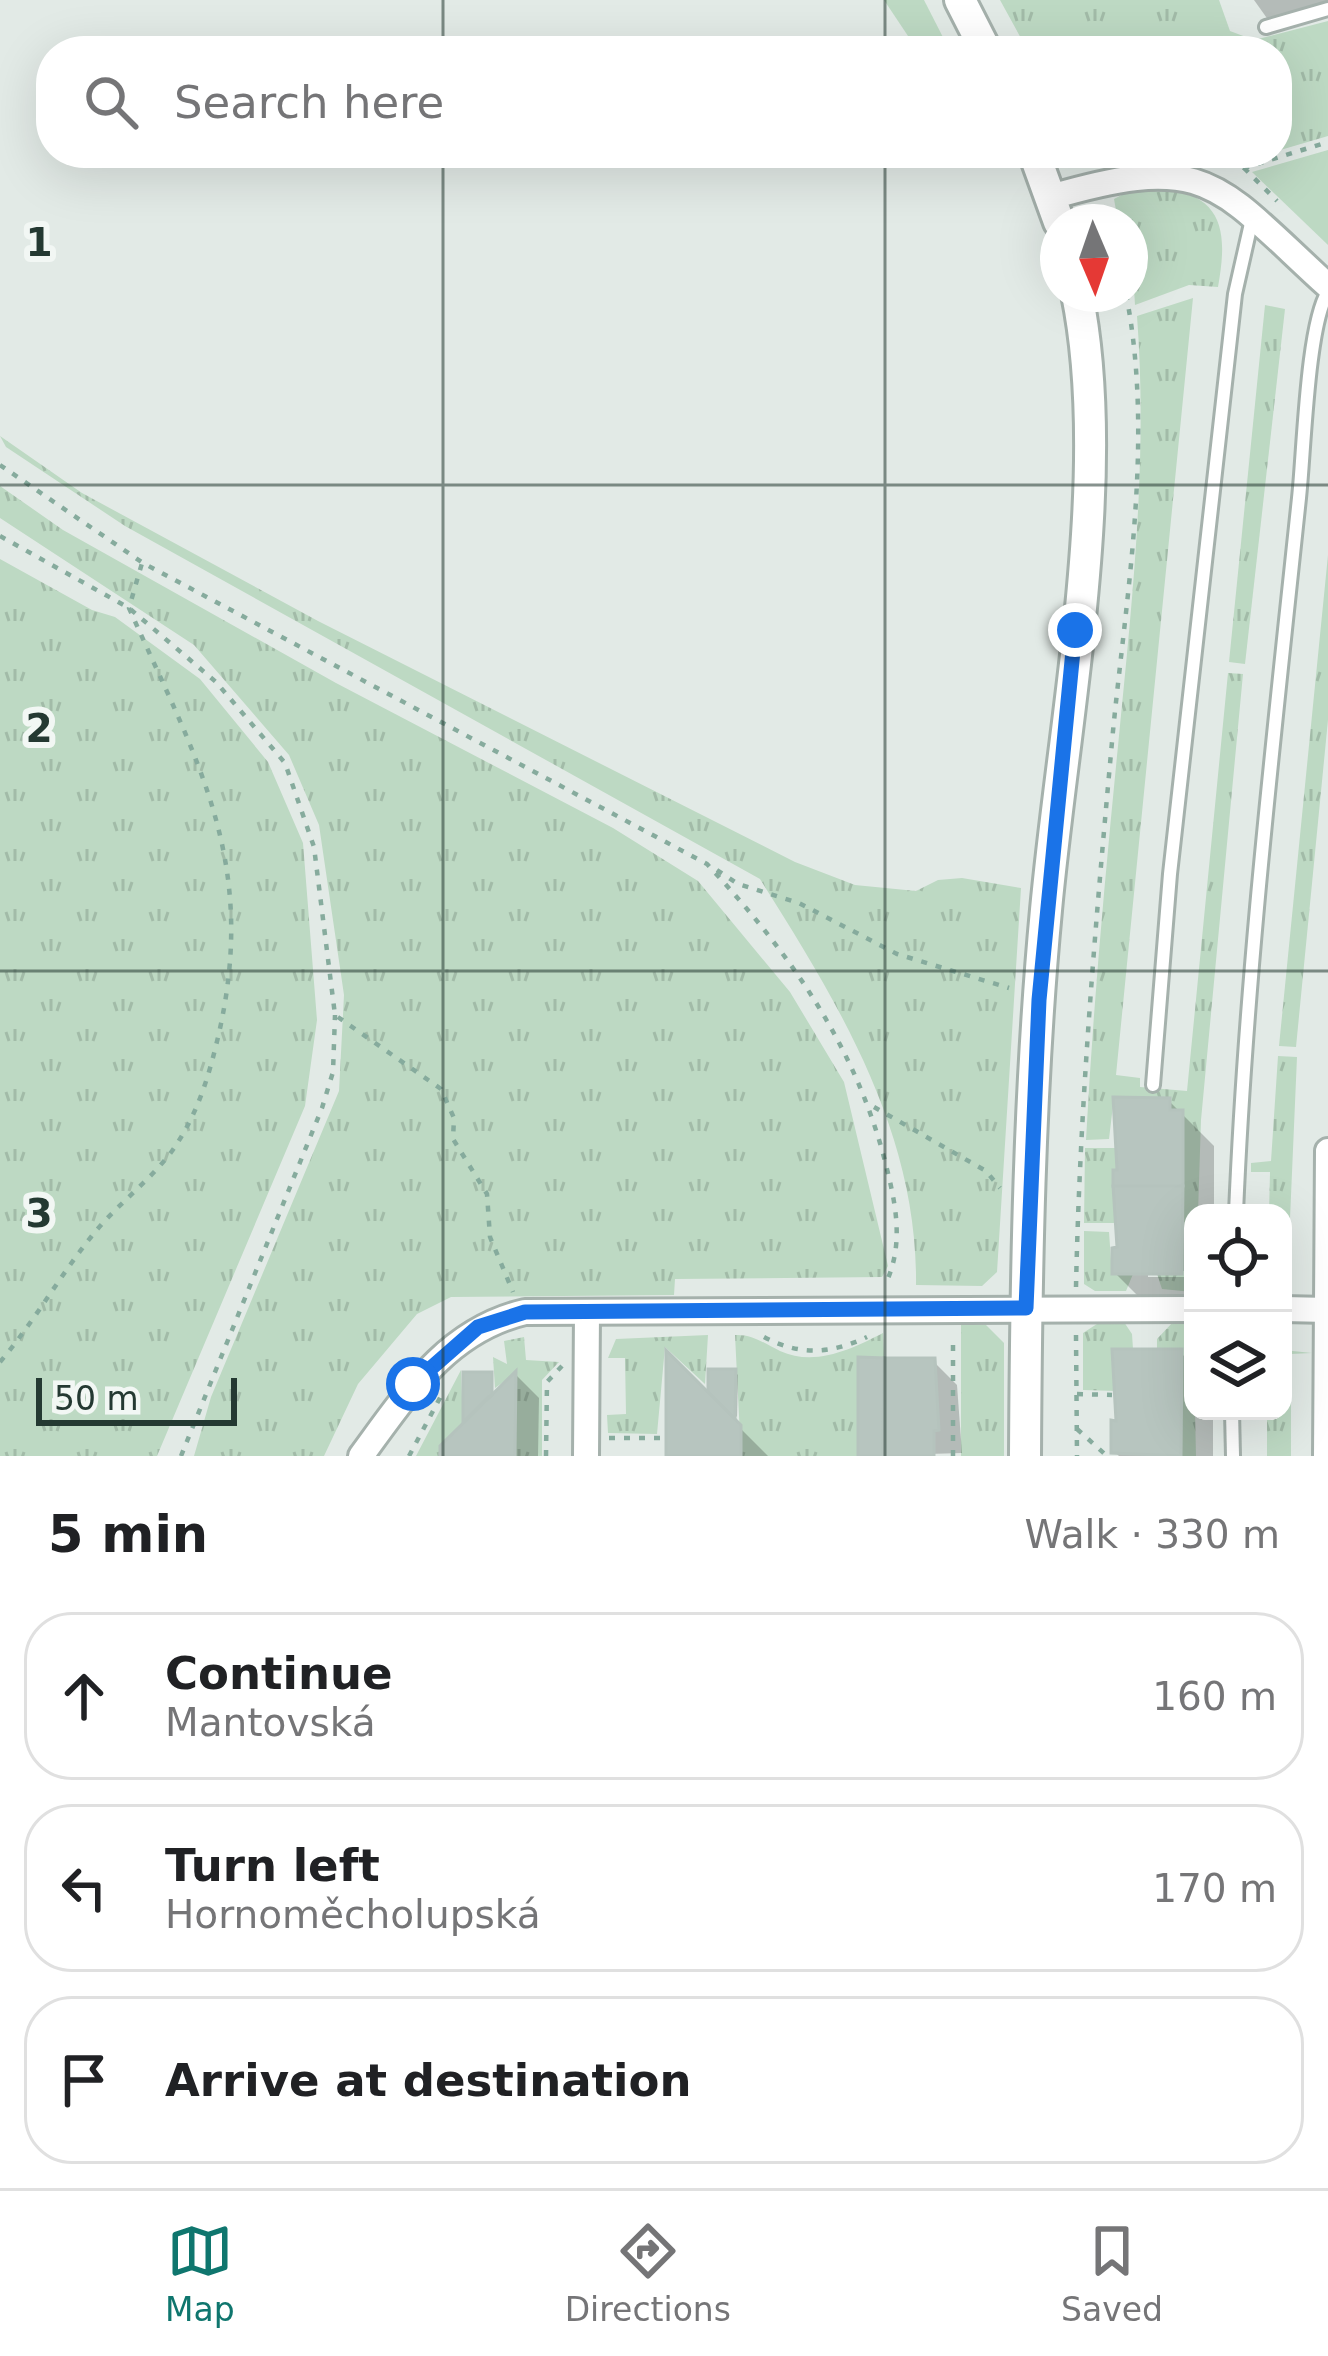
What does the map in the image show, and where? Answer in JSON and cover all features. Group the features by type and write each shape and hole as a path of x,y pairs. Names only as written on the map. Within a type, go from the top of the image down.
{"street":[{"path":"960,0 978,36"},
{"path":"1040,168 1053,204"},
{"path":"1073,204 1163,173 1207,184 1253,218 1328,289"},
{"path":"1025,1456 1027,1219 1039,1000 1085,516 1087,374 1079,312"},
{"path":"1326,1451 1328,1151"},
{"path":"361,1456 413,1384 454,1344 478,1327 525,1312 1184,1309"},
{"path":"1292,1310 1326,1310"},
{"path":"586,1456 587,1312"}],"lane":[{"path":"1266,27 1328,10"},
{"path":"1153,1084 1170,874 1222,411 1242,244 1253,218"},
{"path":"1236,1204 1243,1046 1313,362 1328,289"},
{"path":"1313,362 1328,358"},
{"path":"1232,1420 1233,1456"}],"path":[{"path":"1292,153 1328,142"},
{"path":"1077,1456 1084,1038 1132,520 1136,392 1128,312"},
{"path":"0,466 142,562 738,884 799,903 897,954 964,977 980,976 1039,1000"},
{"path":"0,536 129,608 216,682 285,763 314,847 335,1015 333,1072 181,1456"},
{"path":"0,1362 91,1237 172,1151 206,1091 230,986 234,906 225,852 206,783 129,608 142,562"},
{"path":"707,864 761,923 820,1002 871,1105 897,1209 896,1262"},
{"path":"335,1015 441,1089 454,1118 453,1139 487,1194 490,1237 499,1263 525,1312"},
{"path":"871,1105 986,1172 1027,1219"},
{"path":"750,1330 790,1351 838,1351 884,1329"},
{"path":"953,1329 953,1456"},
{"path":"546,1456 547,1382 567,1360 567,1349 586,1349"},
{"path":"409,1456 442,1394"},
{"path":"1076,1394 1112,1395"},
{"path":"1077,1429 1107,1456"},
{"path":"603,1456 603,1438 665,1438"}],"green space":[{"path":"884,0 924,0 942,36 908,36"},
{"path":"1000,0 1219,0 1230,31 1243,36 1020,36"},
{"path":"1328,21 1328,136 1292,147 1292,36 1270,36"},
{"path":"1328,150 1328,245 1252,172 1292,168 1292,160"},
{"path":"1131,190 1181,191 1209,207 1221,233 1218,287 1189,285 1148,300 1148,204 1115,204 1114,199"},
{"path":"1193,298 1116,1075 1140,1078 1140,1087 1187,1091 1228,673 1243,674 1201,1120 1198,1204 1184,1204 1184,1291 1162,1289 1157,1274 1182,1274 1183,1111 1170,1110 1169,1098 1114,1097 1109,1139 1086,1140 1137,531 1141,424 1137,316"},
{"path":"1265,305 1285,309 1245,664 1229,662"},
{"path":"0,436 82,493 318,621 795,862 855,885 916,891 938,880 962,878 1021,888 997,1272 982,1286 916,1285 904,1175 888,1123 845,1022 760,879 125,526 6,447"},
{"path":"0,486 63,530 336,683 613,828 698,881 790,992 844,1082 888,1266 882,1277 675,1279 674,1295 451,1297 417,1314 358,1384 324,1456 194,1456 211,1397 339,1091 344,995 319,825 289,755 194,645 0,518"},
{"path":"1328,555 1328,720 1296,1047 1279,1046"},
{"path":"0,559 92,610 115,617 200,679 268,762 303,843 317,1020 305,1106 157,1456 0,1456"},
{"path":"1278,1056 1297,1057 1291,1204 1269,1204 1270,1172 1251,1172 1251,1163 1271,1161"},
{"path":"1085,1148 1118,1148 1117,1170 1113,1171 1117,1223 1084,1223"},
{"path":"1084,1231 1109,1232 1112,1274 1133,1274 1126,1291 1095,1291 1084,1284"},
{"path":"1184,1321 1184,1420 1195,1420 1196,1456 1181,1456 1182,1350 1157,1349 1157,1339 1173,1322"},
{"path":"1100,1322 1124,1322 1132,1334 1133,1349 1112,1349 1116,1391 1083,1390 1083,1333"},
{"path":"961,1323 986,1325 1004,1343 1004,1456 961,1456"},
{"path":"883,1333 884,1358 858,1358 858,1456 741,1456 735,1335 793,1355 820,1357"},
{"path":"708,1335 705,1384 665,1347 657,1434 608,1433 607,1415 626,1414 625,1358 608,1358 616,1339"},
{"path":"524,1337 526,1360 559,1362 542,1380 542,1456 515,1456 516,1373 495,1388 493,1357 507,1364 504,1341"},
{"path":"461,1370 463,1422 440,1446 440,1456 416,1456"},
{"path":"1267,1420 1291,1420 1291,1456 1267,1456"}],"building":[{"path":"1113,1097 1170,1098 1170,1110 1183,1110 1183,1186 1113,1186 1113,1170 1117,1170"},
{"path":"1113,1186 1183,1186 1182,1274 1112,1274 1112,1248 1117,1247"},
{"path":"1112,1349 1182,1349 1181,1456 1111,1453 1111,1420 1116,1421"},
{"path":"666,1350 741,1425 741,1456 666,1456"},
{"path":"858,1357 884,1358 883,1456 858,1456"},
{"path":"884,1358 935,1358 939,1430 934,1431 934,1456 883,1456"},
{"path":"708,1369 736,1369 735,1419 708,1392"},
{"path":"516,1371 515,1456 440,1456 440,1446"},
{"path":"463,1372 492,1372 492,1394 463,1422"}],"route":[{"path":"413,1384 478,1327 525,1312 1026,1308 1039,1000 1075,630"}]}
